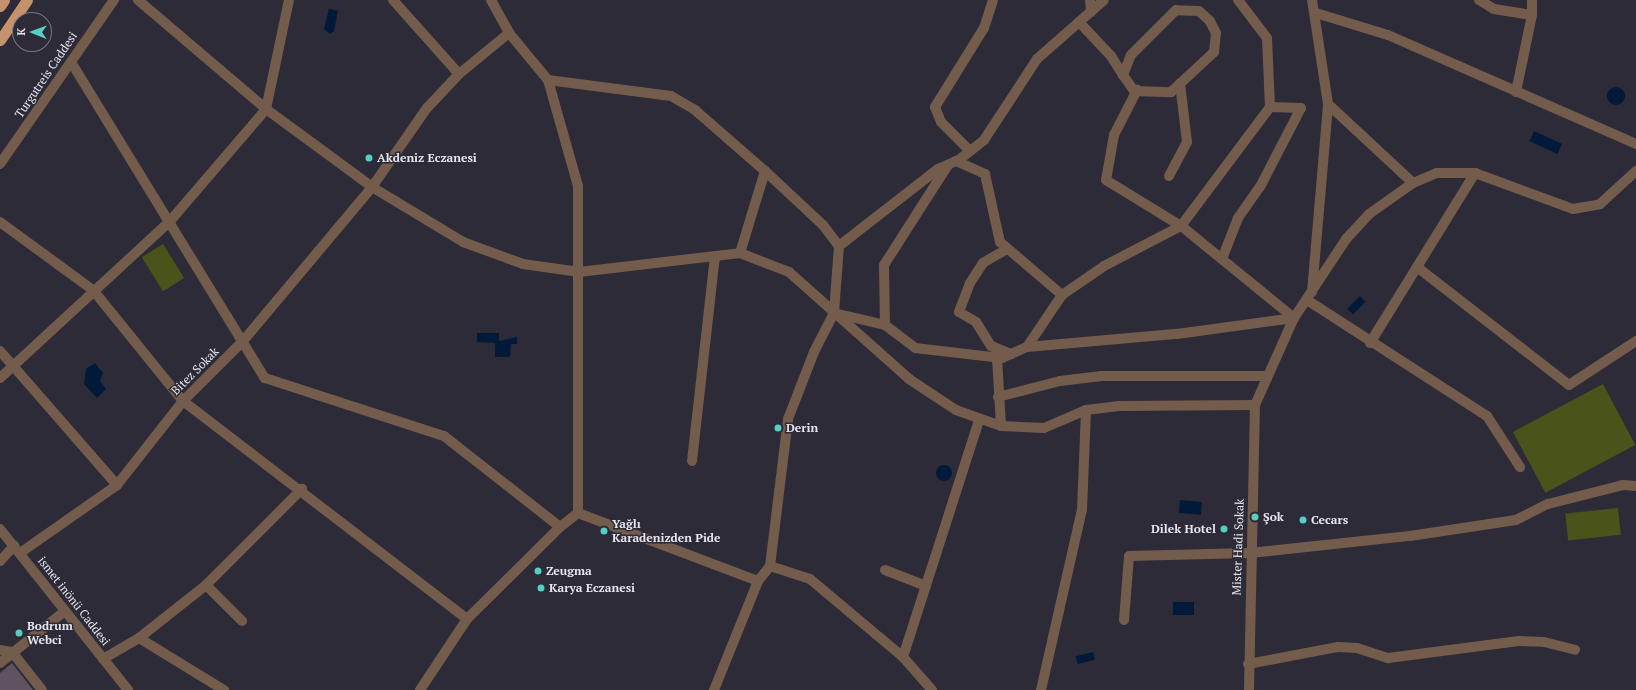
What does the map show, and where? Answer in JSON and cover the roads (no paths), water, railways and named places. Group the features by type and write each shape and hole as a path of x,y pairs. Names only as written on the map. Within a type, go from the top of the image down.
{"highway":[{"path":"0,6 4,0"},
{"path":"0,40 27,0"}],"street":[{"name":"Turgutreis Caddesi","path":"0,164 114,0"},
{"path":"138,0 266,109 372,187 463,242 522,264 579,272 740,253 790,272 909,379 956,410 978,420 1001,426 1044,428 1086,410 1119,406 1255,405"},
{"path":"0,378 12,364 171,220 266,109 289,0"},
{"path":"393,0 459,74"},
{"path":"491,0 509,33 548,80 578,186 578,514"},
{"path":"970,151 941,122 935,107 984,28 993,0"},
{"path":"1090,0 1090,12"},
{"path":"839,246 984,140 1036,59 1104,0"},
{"path":"1027,347 1062,295 1104,266 1181,226 1270,107 1267,38 1238,0"},
{"path":"1312,0 1316,13 1328,104 1309,296 1370,343 1487,416 1520,467"},
{"path":"1479,0 1494,9 1532,15"},
{"path":"1516,92 1532,15 1532,0"},
{"path":"1079,22 1124,75 1134,91 1171,92 1214,52 1216,33 1207,16 1187,8 1168,16 1130,54 1124,75"},
{"path":"1316,13 1388,35 1636,144"},
{"name":"Bitez Sokak","path":"0,561 117,485 183,401 243,341 372,187 427,108 459,74 509,33"},
{"path":"71,62 171,220 265,378 444,436 560,527"},
{"path":"548,80 671,96 695,110 765,171 823,225 839,246 834,313 814,352 788,419 770,566 758,581 714,690"},
{"path":"1170,176 1187,142 1180,83"},
{"path":"1137,90 1114,135 1106,180 1181,226 1294,318"},
{"path":"1328,104 1413,183"},
{"path":"1222,259 1238,218 1260,187 1301,108 1270,107"},
{"path":"952,163 984,174 1000,242 1006,249 1062,295"},
{"path":"884,325 884,266 952,163"},
{"path":"740,253 765,171"},
{"path":"1370,343 1475,173 1573,209 1600,204 1636,171"},
{"name":"Mister Hadi Sokak","path":"1249,690 1250,553 1255,405 1265,376 1294,318 1346,239 1369,214 1413,183 1437,173 1475,173"},
{"path":"0,222 93,290 183,401 302,489 467,619"},
{"path":"1006,249 983,262 970,283 959,312 976,322 991,346 1011,354"},
{"path":"692,461 715,256"},
{"path":"1417,267 1569,385 1636,341"},
{"path":"834,313 884,325 915,348 997,358 1027,347 1177,334 1294,318"},
{"path":"0,351 117,485"},
{"path":"997,358 998,398 1001,426"},
{"path":"998,398 1060,381 1102,376 1265,376"},
{"path":"1041,690 1082,510 1086,410"},
{"path":"903,657 978,420"},
{"path":"1124,620 1129,556 1250,553 1410,536 1516,520 1548,504 1623,485 1636,486"},
{"path":"103,659 139,638 206,585 302,489"},
{"path":"420,690 467,619 560,527 578,514"},
{"path":"578,514 758,581"},
{"name":"ismet inönü Caddesi","path":"0,529 128,690"},
{"path":"770,566 810,579 903,657 932,690"},
{"path":"885,570 926,586"},
{"path":"206,585 242,621"},
{"path":"0,662 65,611"},
{"path":"139,638 224,690"},
{"path":"1248,664 1338,647 1357,648 1388,658 1519,641 1544,642 1575,650"},
{"path":"0,650 12,652 42,690"}],"water":[{"path":"329,9 338,11 334,31 330,34 324,29"},
{"path":"1616,87 1622,90 1625,96 1622,102 1616,105 1610,102 1607,96 1610,90"},
{"path":"1534,131 1562,144 1557,154 1529,141"},
{"path":"1360,296 1366,302 1353,314 1347,309"},
{"path":"477,333 499,333 499,341 517,337 517,344 511,344 510,357 495,357 495,343 477,342"},
{"path":"95,363 103,373 100,381 106,389 97,398 84,384 86,369"},
{"path":"944,465 951,470 952,473 947,480 944,481 937,476 936,473 941,466"},
{"path":"1180,500 1202,502 1201,515 1179,513"},
{"path":"1173,602 1194,602 1194,615 1173,615"},
{"path":"1093,652 1095,660 1077,664 1076,656"}],"place":[{"name":"Akdeniz Eczanesi","path":"369,158"},
{"name":"Derin","path":"778,428"},
{"name":"Şok","path":"1255,517"},
{"name":"Cecars","path":"1303,520"},
{"name":"Dilek Hotel","path":"1224,529"},
{"name":"Yağlı Karadenizden Pide","path":"604,531"},
{"name":"Zeugma","path":"538,571"},
{"name":"Karya Eczanesi","path":"541,588"},
{"name":"Bodrum Webci","path":"19,633"}]}
